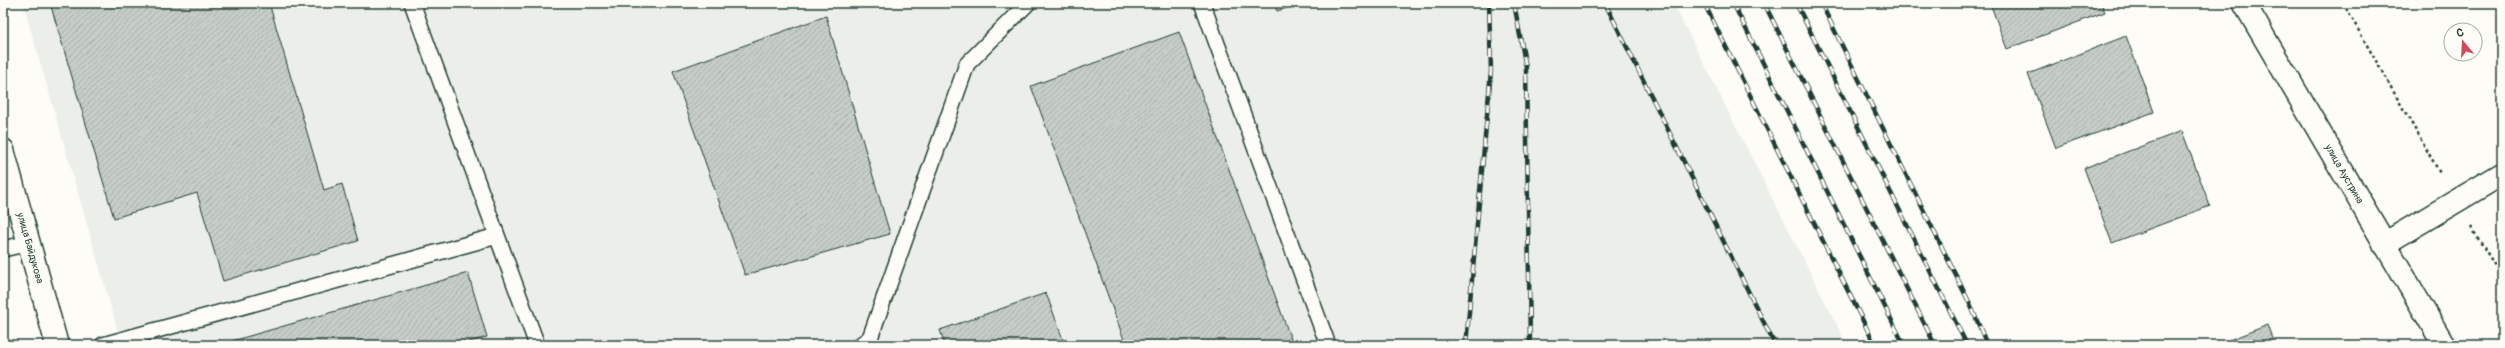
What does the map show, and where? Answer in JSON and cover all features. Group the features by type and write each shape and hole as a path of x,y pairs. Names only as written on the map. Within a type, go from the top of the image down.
{"main road":[{"name":"улица Аустрина","path":"2244,3 2444,345"},
{"name":"улица Байдукова","path":"3,150 57,345"},
{"path":"2384,244 2502,174"}],"lane":[{"path":"412,3 537,345"},
{"path":"860,345 870,338 967,64 1028,3"},
{"path":"1202,3 1328,345"},
{"path":"103,345 497,236"},
{"path":"3,249 29,243"}],"path":[{"path":"2343,3 2455,201 2502,277"}],"shaded area":[{"path":"23,3 1673,3 1847,345 122,345"}],"building":[{"path":"50,3 269,3 324,190 342,184 358,241 223,281 197,193 114,218"},
{"path":"1274,3 1303,3 1277,11"},
{"path":"1990,3 2101,3 2105,12 2007,49"},
{"path":"826,16 890,234 745,275 673,71"},
{"path":"1179,32 1293,345 1126,345 1031,86"},
{"path":"2126,36 2154,112 2056,148 2028,74"},
{"path":"2182,131 2210,206 2112,243 2084,168"},
{"path":"468,273 487,337 459,345 218,345"},
{"path":"1046,293 1065,345 945,345 940,330"},
{"path":"2268,325 2275,345 2216,345"}],"railway":[{"path":"1466,345 1491,71 1489,3"},
{"path":"1514,3 1526,68 1530,345"},
{"path":"1605,3 1775,345"},
{"path":"1704,3 1875,345"},
{"path":"1733,3 1904,345"},
{"path":"1764,3 1935,345"},
{"path":"1796,3 1967,345"},
{"path":"1821,3 1971,306 1987,345"}]}
